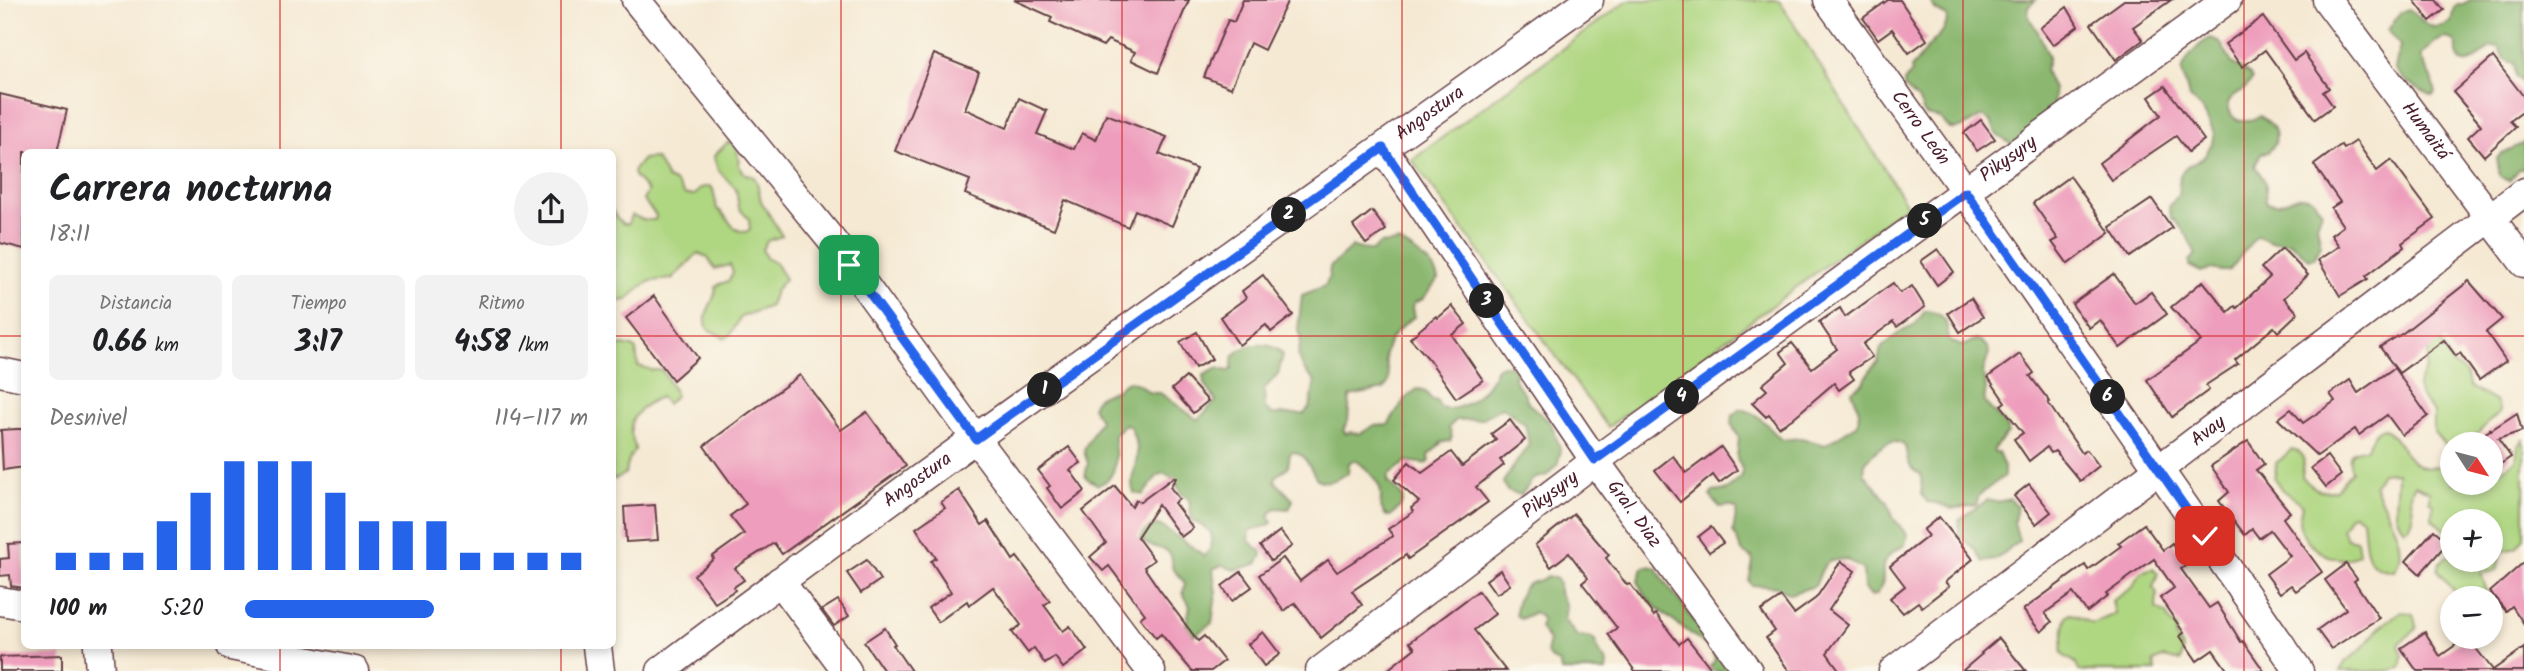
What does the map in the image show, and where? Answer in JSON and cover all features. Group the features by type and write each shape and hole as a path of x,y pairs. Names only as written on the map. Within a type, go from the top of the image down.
{"street":[{"path":"636,0 833,242 976,439 1151,671"},
{"name":"Angostura","path":"661,671 976,439 1589,0"},
{"name":"Cerro León","path":"1828,0 1966,192 2299,671"},
{"name":"Pikysyry","path":"1320,671 1595,460 2227,0"},
{"name":"Humaitá","path":"2328,0 2524,263"},
{"name":"Gral. Diaz","path":"1383,148 1595,460 1748,671"},
{"name":"Avay","path":"1893,671 2524,192"},
{"path":"0,372 21,376"},
{"path":"780,581 847,671"},
{"path":"0,601 21,605"},
{"path":"98,649 100,671"},
{"path":"246,649 355,671"},
{"path":"597,649 600,671"}],"green space":[{"path":"1628,0 1779,0 1907,205 1608,427 1412,160"},
{"path":"1930,0 2036,0 2028,7 2029,16 2049,56 2045,71 2053,89 2054,109 2014,146 1997,135 1991,122 1983,116 1963,127 1950,129 1940,118 1925,115 1919,101 1904,87 1904,82 1912,73 1911,68 1945,26 1947,17 1935,9"},
{"path":"2470,0 2524,0 2524,84 2516,77 2514,63 2504,58 2499,47 2490,47 2473,60 2463,62 2457,53 2455,42 2444,38 2435,42 2420,57 2432,78 2436,93 2432,96 2405,81 2395,69 2400,45 2388,30 2400,13 2409,9 2432,27 2443,26 2451,22 2454,7"},
{"path":"2211,38 2220,42 2232,63 2250,75 2252,80 2228,103 2232,115 2243,121 2260,116 2271,124 2275,131 2275,144 2268,152 2261,153 2255,166 2266,183 2266,202 2279,203 2302,196 2314,199 2322,211 2317,225 2321,245 2314,258 2309,259 2290,242 2271,242 2258,236 2229,270 2211,269 2201,272 2189,266 2189,261 2196,254 2185,232 2171,217 2169,207 2178,195 2180,175 2187,167 2204,157 2214,133 2203,110 2189,96 2182,72 2193,52"},
{"path":"728,142 737,146 739,166 745,174 754,177 761,201 782,236 767,241 762,249 766,258 775,263 785,279 775,291 770,306 741,317 730,335 725,338 708,329 706,318 716,287 729,281 733,272 730,265 715,269 707,257 698,253 672,279 651,281 627,300 616,302 616,217 623,224 628,224 631,215 655,220 656,215 643,200 648,191 634,176 633,171 643,159 657,160 667,179 676,183 685,195 695,195 701,188 710,186 717,209 736,229 746,232 750,229 749,219 739,208 736,189 717,167 714,156"},
{"path":"2524,143 2524,169 2519,169 2509,181 2500,177 2497,158"},
{"path":"1400,242 1428,263 1438,279 1423,299 1414,303 1414,317 1401,327 1387,346 1387,385 1384,389 1350,396 1348,421 1343,430 1346,434 1360,434 1373,426 1388,425 1405,399 1417,389 1437,401 1440,408 1450,409 1467,404 1488,384 1497,368 1502,365 1512,366 1515,370 1514,380 1525,394 1528,403 1551,423 1561,451 1557,465 1547,475 1533,479 1521,495 1507,491 1503,482 1529,444 1525,424 1502,407 1481,419 1456,420 1449,427 1452,437 1450,441 1442,442 1428,456 1430,461 1426,464 1407,461 1388,476 1388,482 1403,499 1401,506 1391,516 1386,516 1382,508 1380,488 1357,461 1349,463 1348,473 1325,481 1317,479 1304,457 1295,452 1290,453 1288,467 1276,476 1275,481 1293,500 1289,509 1275,508 1269,516 1272,523 1250,531 1249,541 1262,555 1257,564 1235,570 1222,565 1213,569 1216,594 1212,623 1195,635 1191,634 1186,626 1190,606 1183,593 1185,583 1172,568 1170,554 1140,539 1148,529 1159,525 1204,557 1210,549 1212,534 1192,521 1189,499 1181,494 1175,480 1163,473 1158,475 1143,495 1134,493 1132,478 1137,450 1130,426 1125,424 1114,434 1115,464 1110,476 1098,485 1085,477 1088,463 1085,447 1100,420 1092,407 1094,402 1128,381 1138,384 1150,393 1160,393 1198,420 1216,401 1205,384 1204,375 1218,368 1232,370 1233,358 1237,353 1250,346 1265,345 1279,350 1283,355 1278,374 1264,389 1265,408 1272,414 1304,414 1310,407 1315,381 1304,370 1298,355 1302,295 1325,286 1330,267 1352,247 1372,251 1380,244"},
{"path":"1925,311 1944,319 1949,341 1962,346 1976,340 1988,348 1983,373 1986,388 1984,402 2008,428 2008,433 1994,448 1994,453 1998,453 2004,467 2004,476 1979,495 1976,505 1951,509 1927,502 1922,494 1921,474 1911,467 1905,446 1888,443 1865,463 1864,473 1887,501 1894,519 1907,535 1905,545 1884,563 1883,580 1877,594 1872,596 1864,589 1863,570 1846,559 1827,563 1815,586 1790,594 1778,587 1752,585 1749,581 1752,557 1741,550 1733,532 1737,509 1730,506 1720,507 1710,496 1713,492 1727,490 1742,476 1743,471 1737,458 1739,438 1732,425 1733,415 1740,409 1753,413 1782,440 1801,438 1825,445 1858,424 1859,410 1852,391 1864,382 1878,362 1881,348 1900,332 1914,326"},
{"path":"2440,342 2452,364 2465,372 2470,387 2496,402 2500,411 2479,432 2440,432 2440,439 2434,432 2434,413 2417,388 2432,347"},
{"path":"623,345 632,347 636,350 638,366 662,370 675,396 667,404 660,397 635,416 631,433 635,450 625,474 616,479 616,348"},
{"path":"2385,428 2415,464 2432,468 2440,466 2440,495 2503,495 2503,469 2516,461 2518,446 2524,440 2524,538 2516,548 2503,551 2503,509 2440,509 2440,526 2432,518 2433,504 2429,501 2429,491 2415,485 2411,496 2412,520 2404,529 2395,509 2397,472 2381,473 2374,485 2398,539 2399,561 2394,570 2383,569 2370,560 2365,545 2363,519 2355,514 2350,515 2342,529 2347,538 2357,540 2359,554 2350,558 2331,557 2306,539 2299,521 2303,505 2282,490 2274,478 2277,463 2291,450 2297,451 2303,456 2302,476 2309,484 2322,491 2336,490 2352,471 2351,454 2367,449 2375,433"},
{"path":"2010,499 2017,506 2014,522 2019,541 1995,560 1983,562 1975,549 1959,535 1959,520 1987,500 1996,502"},
{"path":"2440,562 2440,572 2489,572 2481,573 2485,586 2450,586 2437,569"},
{"path":"1643,568 1657,568 1732,671 1707,671 1715,660 1712,652 1644,594 1638,581"},
{"path":"2153,568 2158,573 2153,587 2157,593 2156,608 2166,614 2171,624 2177,628 2176,638 2183,649 2181,661 2164,657 2154,662 2156,671 2079,671 2076,663 2063,655 2061,650 2066,616 2070,613 2092,624 2115,614 2112,601 2130,589 2141,572"},
{"path":"1547,576 1557,579 1559,583 1559,593 1566,606 1564,620 1577,636 1595,641 1598,651 1607,663 1606,671 1561,671 1560,664 1547,653 1549,641 1540,628 1542,618 1534,612 1521,619 1516,615 1517,602 1524,588"},
{"path":"2401,611 2413,614 2417,629 2400,642 2403,656 2401,668 2386,671 2340,671 2346,661 2360,651 2379,628"}],"building":[{"path":"1014,0 1189,0 1158,73 1131,60 1135,52 1108,40 1103,46 1050,22 1052,17"},
{"path":"1243,0 1288,0 1264,50 1250,43 1231,88 1204,77 1228,20 1234,22"},
{"path":"1888,0 1900,0 1927,40 1909,53 1892,29 1878,39 1863,18"},
{"path":"2124,0 2171,0 2133,27 2143,40 2116,60 2091,24"},
{"path":"2414,0 2436,0 2444,10 2430,21"},
{"path":"2067,7 2078,26 2053,45 2040,28"},
{"path":"2263,17 2294,60 2304,53 2329,88 2323,92 2333,106 2315,119 2265,50 2242,67 2225,44"},
{"path":"934,54 979,72 965,109 1007,128 1019,98 1047,111 1037,134 1074,149 1082,133 1096,140 1106,114 1167,137 1159,154 1196,169 1172,226 1135,210 1128,227 1065,200 1054,229 965,194 970,180 895,151"},
{"path":"2493,57 2524,97 2524,111 2510,121 2516,127 2484,156 2468,137 2481,125 2453,92"},
{"path":"2165,86 2204,140 2188,152 2176,136 2111,180 2099,163 2161,115 2149,97"},
{"path":"0,94 67,110 58,149 21,149 21,248 0,243"},
{"path":"1981,120 1995,139 1977,151 1964,133"},
{"path":"2356,141 2377,171 2391,160 2435,219 2402,243 2404,247 2366,276 2368,279 2340,296 2318,260 2339,246 2331,235 2343,226 2331,208 2340,202 2314,165 2341,145 2344,149"},
{"path":"2070,176 2110,233 2068,264 2052,242 2058,239 2033,203"},
{"path":"2152,199 2172,228 2130,257 2110,227"},
{"path":"1372,211 1386,230 1366,244 1353,226"},
{"path":"2282,248 2308,275 2284,298 2298,313 2278,332 2274,327 2235,360 2238,364 2206,385 2209,390 2172,417 2147,380 2201,341 2171,307 2203,281 2228,312 2235,306 2237,308 2270,277 2261,268"},
{"path":"1938,249 1954,272 1937,285 1921,261"},
{"path":"2114,274 2135,303 2151,292 2167,314 2120,348 2100,320 2089,328 2072,304"},
{"path":"1263,275 1293,315 1271,332 1266,325 1239,345 1220,317 1246,298 1242,291"},
{"path":"2469,281 2502,319 2486,332 2506,361 2479,380 2460,353 2456,356 2444,340 2399,373 2380,347 2403,333"},
{"path":"1893,283 1900,293 1912,286 1925,307 1897,327 1893,322 1863,344 1872,357 1849,372 1854,379 1839,390 1834,383 1779,427 1769,414 1766,417 1752,403 1767,390 1762,385 1788,363 1780,352 1792,343 1812,368 1837,349 1819,322 1840,308 1845,317"},
{"path":"654,296 698,358 673,380 626,318"},
{"path":"1971,298 1983,317 1960,332 1948,313"},
{"path":"1452,306 1466,324 1452,335 1483,380 1456,398 1428,358 1410,338"},
{"path":"1197,332 1212,359 1195,368 1180,342"},
{"path":"2020,354 2034,373 2030,376 2082,453 2087,450 2099,466 2080,481 2055,451 2051,453 2047,447 2029,461 2014,439 2023,433 2001,405 2005,402 1988,377"},
{"path":"2394,368 2428,416 2402,435 2387,415 2359,435 2355,429 2317,456 2278,419 2291,409 2303,423 2335,401 2330,394 2350,380 2358,393"},
{"path":"800,375 841,430 867,412 906,466 782,554 774,543 735,568 744,580 734,587 735,590 715,603 694,575 714,559 712,557 744,534 730,516 746,504 704,446"},
{"path":"1186,377 1208,401 1193,413 1172,389"},
{"path":"2517,413 2522,431 2503,437 2503,432 2487,432 2490,428 2491,430"},
{"path":"1510,420 1525,440 1500,460 1504,465 1476,487 1488,502 1408,559 1406,555 1352,591 1362,605 1321,638 1295,603 1284,611 1259,575 1283,558 1300,581 1328,560 1337,572 1393,536 1388,529 1413,512 1411,508 1419,502 1394,480 1409,462 1422,473 1451,452 1462,466 1496,440 1491,434"},
{"path":"21,429 21,467 3,470 1,430"},
{"path":"2248,441 2264,464 2256,470 2290,512 2283,518 2322,572 2296,591 2291,585 2280,593 2266,574 2290,556 2270,530 2259,538 2252,529 2245,535 2219,501 2229,492 2211,466"},
{"path":"2503,446 2511,457 2503,462"},
{"path":"1069,447 1081,463 1070,470 1085,491 1062,509 1038,470"},
{"path":"1721,447 1737,470 1719,483 1713,475 1680,502 1655,470 1673,456 1686,473"},
{"path":"2327,456 2341,475 2326,487 2311,468"},
{"path":"1176,478 1170,487 1179,499 1174,503 1193,528 1181,537 1158,505 1137,537 1154,560 1144,567 1159,589 1198,641 1204,636 1224,661 1211,671 1192,671 1161,634 1156,638 1140,618 1145,614 1109,566 1103,571 1090,557 1106,543 1083,511 1115,486 1132,507 1136,500 1140,502"},
{"path":"2029,484 2051,512 2036,524 2014,496"},
{"path":"959,490 982,525 988,521 1013,560 1017,557 1036,582 1050,601 1044,605 1063,631 1070,626 1087,650 1063,668 1055,657 1045,664 1034,648 1028,653 1012,632 1021,625 993,587 969,605 967,601 938,622 928,608 951,592 931,561 936,558 916,528 945,508 941,502"},
{"path":"655,505 658,540 626,542 624,507"},
{"path":"1574,514 1609,555 1606,558 1654,616 1656,614 1679,644 1687,638 1713,671 1635,671 1608,634 1617,628 1582,583 1588,578 1569,553 1551,567 1535,545"},
{"path":"1939,517 1973,559 1945,582 1949,586 1922,607 1918,602 1903,613 1890,598 1905,586 1890,566 1928,536 1923,530"},
{"path":"2144,524 2163,550 2172,543 2187,565 2181,569 2209,608 2217,603 2241,642 2243,641 2264,671 2228,671 2213,650 2197,661 2180,636 2184,633 2160,598 2174,588 2154,559 2106,594 2108,596 2087,612 2073,593 2045,613 2052,622 2041,632 2023,610 2085,565 2088,570 2121,546 2118,543"},
{"path":"1711,527 1723,543 1709,552 1698,537"},
{"path":"2434,530 2440,535 2440,551 2420,574 2406,561"},
{"path":"1280,531 1292,546 1271,561 1260,546"},
{"path":"21,543 21,588 11,586 10,575 0,576 0,559 9,558 8,544"},
{"path":"867,560 880,580 861,593 847,573"},
{"path":"1841,561 1855,571 1829,610 1848,625 1827,653 1840,671 1789,671 1766,638 1775,631 1761,611 1781,597 1794,614 1816,598"},
{"path":"2524,562 2524,624 2512,606 2506,611 2503,607 2503,586 2497,586"},
{"path":"2346,564 2379,618 2331,649 2317,630 2346,609 2325,580"},
{"path":"1500,570 1510,585 1496,594 1486,580"},
{"path":"1241,572 1252,587 1232,601 1222,586"},
{"path":"1478,591 1495,614 1474,630 1506,671 1386,671 1415,648 1410,642"},
{"path":"838,600 849,616 834,626 822,610"},
{"path":"885,628 911,671 884,671 864,642"},
{"path":"1263,632 1280,654 1264,666 1248,644"},
{"path":"2425,632 2440,656 2450,649 2476,649 2493,670 2524,648 2524,671 2417,671 2401,648"},
{"path":"1999,638 2026,671 1962,671 1981,653"},
{"path":"62,655 62,671 0,671 0,657"}],"route":[{"path":"849,265 976,439 1383,148 1595,460 1966,192 2205,536"}]}
